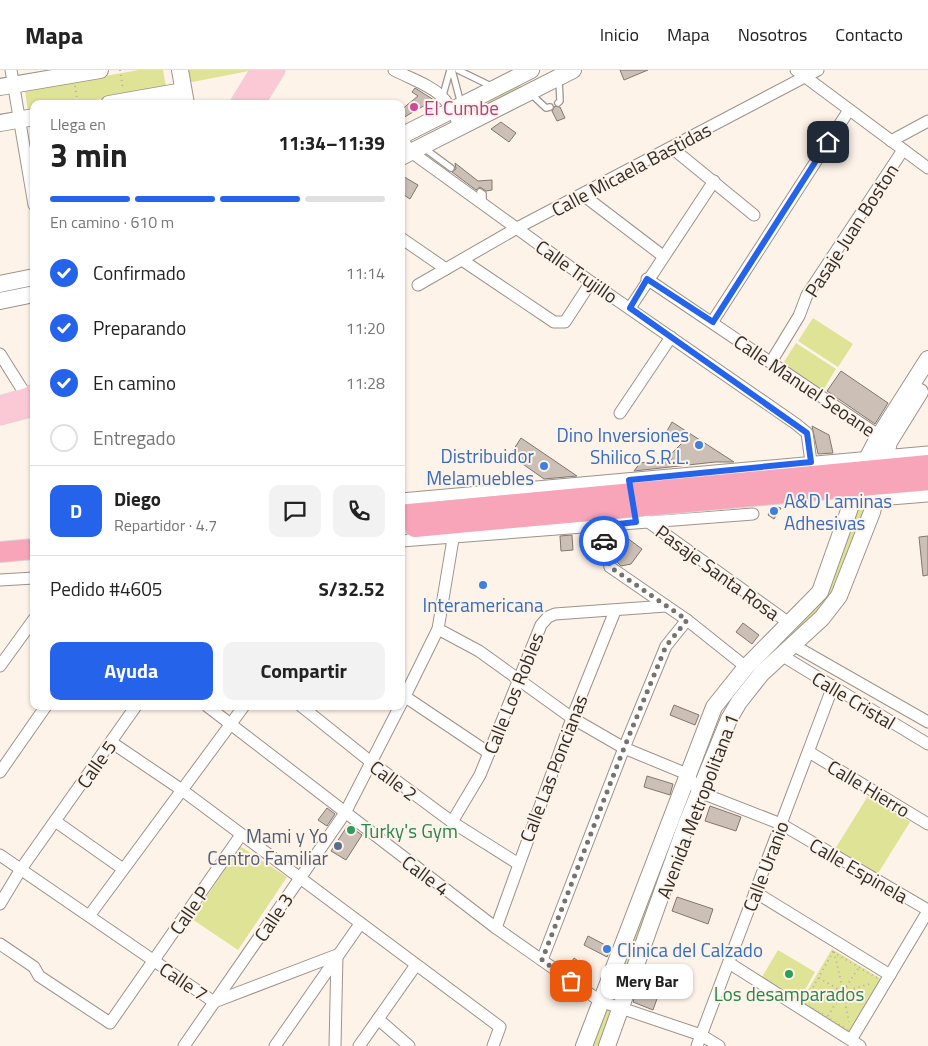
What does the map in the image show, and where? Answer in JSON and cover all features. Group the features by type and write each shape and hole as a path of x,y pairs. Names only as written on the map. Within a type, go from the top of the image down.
{"highway":[{"path":"405,528 543,524 635,505 928,465"},
{"path":"405,515 635,505 657,484 743,476 873,471 928,480"},
{"path":"0,552 30,549"},
{"path":"0,565 30,562"}],"main road":[{"path":"8,80 100,70"},
{"path":"141,100 185,97 180,70"},
{"path":"241,100 260,70"},
{"path":"257,100 276,70"},
{"path":"405,135 526,73 530,92"},
{"path":"412,152 566,73"},
{"path":"0,123 27,118"},
{"path":"0,284 30,278"},
{"path":"0,301 30,295"},
{"path":"873,471 928,359"},
{"path":"873,471 928,379"},
{"path":"0,404 30,399"},
{"path":"0,416 30,400"},
{"name":"Avenida Metropolitana 1","path":"584,1046 714,706 746,667 820,592 873,471"},
{"name":"Avenida Metropolitana 1","path":"607,1046 721,736 739,702 762,673 822,618 839,596 873,471"}],"street":[{"path":"394,70 443,95 457,107 460,128"},
{"name":"Calle Micaela Bastidas","path":"418,284 517,228 672,148 801,73 818,70"},
{"path":"801,73 928,168"},
{"path":"8,80 27,118 30,155"},
{"path":"713,322 849,110"},
{"path":"891,141 928,121"},
{"path":"672,148 754,215"},
{"name":"Pasaje Juan Boston","path":"771,362 799,316 807,295 903,150"},
{"name":"Calle Trujillo","path":"412,152 591,282 807,433 811,462"},
{"path":"630,308 647,279 714,182"},
{"path":"583,195 663,256"},
{"path":"405,241 446,269"},
{"path":"462,260 554,322 565,322 591,282"},
{"name":"Calle Manuel Seoane","path":"647,279 771,362 873,471"},
{"path":"620,413 671,337"},
{"path":"0,354 30,396"},
{"path":"873,471 928,452"},
{"path":"743,476 811,462 873,471 928,496"},
{"path":"405,499 635,505 753,514"},
{"path":"405,541 453,539 543,524 601,526 635,505"},
{"name":"Pasaje Santa Rosa","path":"635,505 789,623"},
{"path":"601,526 610,567 687,620 746,667"},
{"name":"Calle 3","path":"405,694 438,629 453,539"},
{"path":"0,580 30,578"},
{"name":"Calle Los Robles","path":"452,822 480,775 541,625 548,617 555,614 666,606"},
{"name":"Calle Las Poncianas","path":"496,928 517,863 572,718 616,611"},
{"path":"542,960 624,748 666,646 687,620"},
{"path":"0,666 30,625"},
{"path":"438,629 479,651 572,718 624,748 687,774 699,792"},
{"path":"787,650 813,656 928,722"},
{"name":"Calle Cristal","path":"787,650 804,670 928,744"},
{"path":"804,670 813,656"},
{"name":"Calle Uranio","path":"699,1041 833,686"},
{"path":"405,702 489,753"},
{"path":"0,772 43,710"},
{"name":"Calle 5","path":"0,904 20,869 133,710"},
{"name":"Calle 4","path":"212,710 496,928 600,1001 699,1041 719,1046"},
{"path":"88,916 241,710"},
{"name":"Calle 2","path":"306,710 371,762 452,822 517,863"},
{"name":"Calle 3","path":"184,1046 345,813 397,710"},
{"path":"111,742 182,790 500,1028 493,1046"},
{"name":"Calle Hierro","path":"809,752 928,824"},
{"name":"Calle Espinela","path":"699,792 781,824 928,911"},
{"path":"55,821 123,869"},
{"name":"Calle P","path":"153,960 241,835"},
{"name":"Calle 7","path":"0,855 214,1002 337,955"},
{"path":"756,892 886,978"},
{"path":"729,963 854,1039 886,978 928,911"},
{"path":"275,1046 360,924"},
{"path":"0,944 34,967 39,976 110,1023 153,960"},
{"path":"335,1046 337,955"},
{"path":"359,1046 416,965"},
{"path":"378,1019 409,1046"}],"lane":[{"path":"443,95 451,70"},
{"path":"451,70 457,107"},
{"path":"458,70 495,88"},
{"path":"558,103 560,102 566,73"},
{"path":"530,92 546,108 550,107"},
{"path":"412,152 450,167 436,170"},
{"path":"480,192 483,194 483,204"}],"path":[{"path":"120,70 126,100"},
{"path":"74,74 77,100"},
{"path":"834,952 859,967 886,978"},
{"path":"804,1003 834,952"},
{"path":"834,952 842,986"},
{"path":"846,987 859,967"},
{"path":"818,978 838,989"},
{"path":"849,990 886,978"},
{"path":"854,1039 866,1007 886,978"},
{"path":"842,986 849,990"},
{"path":"838,989 842,986"},
{"path":"838,989 838,993 844,998 854,1039"},
{"path":"844,998 848,995 849,990"},
{"path":"804,1003 838,993"},
{"path":"848,995 866,1007"},
{"path":"827,1017 840,996"},
{"path":"804,1003 827,1017 854,1039"}],"green space":[{"path":"139,70 163,70 166,87 95,100 30,100 30,112 28,112 25,90"},
{"path":"185,70 254,70 187,83"},
{"path":"518,81 524,93 465,122 459,110"},
{"path":"813,318 853,344 838,367 798,341"},
{"path":"796,343 836,369 822,392 782,365"},
{"path":"868,505 839,582 801,633 795,623 856,507"},
{"path":"688,785 693,793 617,1001 606,998"},
{"path":"868,796 910,822 877,875 835,849"},
{"path":"240,846 287,877 238,950 192,919"},
{"path":"832,949 883,980 851,1034 800,1003"},
{"name":"Los desamparados","path":"778,950 815,972 800,999 762,977"},
{"path":"602,1008 612,1011 599,1046 587,1046"}],"building":[{"path":"620,70 648,70 624,80"},
{"name":"El Cumbe","path":"415,88 434,100 405,117 405,107 418,96 412,92"},
{"path":"555,106 560,107 565,118 557,121 552,111"},
{"path":"501,122 516,133 509,142 491,129"},
{"path":"455,163 478,181 492,180 492,190 486,191 480,187 476,190 452,172 456,169"},
{"path":"405,177 418,185 410,199 405,196"},
{"path":"841,371 888,403 875,424 827,391"},
{"path":"672,422 734,462 715,462 634,471 640,463 672,459 671,454 683,442 667,431"},
{"path":"812,426 829,435 833,453 818,454"},
{"name":"Distribuidor Melamuebles","path":"521,438 577,476 544,479 510,455"},
{"name":"A&D Laminas Adhesivas","path":"773,506 781,508 774,519 768,515"},
{"path":"611,532 619,532 642,549 631,564 621,566 617,562"},
{"path":"572,535 573,550 561,551 560,536"},
{"path":"928,536 928,575 923,576 919,537"},
{"path":"743,623 759,635 752,644 736,632"},
{"path":"674,705 699,715 695,725 670,715"},
{"path":"647,776 673,784 670,795 644,787"},
{"path":"710,806 741,817 736,831 705,821"},
{"path":"327,808 335,814 327,826 318,820"},
{"path":"348,825 362,835 346,860 331,851"},
{"path":"677,897 713,909 708,924 672,911"},
{"path":"588,936 611,948 607,957 584,945"},
{"path":"574,958 584,965 577,976 567,969"},
{"path":"638,988 658,996 653,1010 633,1002"}],"way so far":[{"path":"571,981 542,960 624,748 666,646 687,620 610,567 604,541"}],"place":[{"name":"El Cumbe","path":"414,107"},
{"name":"Dino Inversiones Shilico S.R.L.","path":"699,445"},
{"name":"Distribuidor Melamuebles","path":"544,466"},
{"name":"A&D Laminas Adhesivas","path":"774,511"},
{"name":"Interamericana","path":"483,585"},
{"name":"Turky's Gym","path":"351,830"},
{"name":"Mami y Yo Centro Familiar","path":"338,846"},
{"name":"Clinica del Calzado","path":"607,949"},
{"name":"Los desamparados","path":"789,974"},
{"name":"Mery Bar","path":"571,981"}],"route":[{"path":"604,541 601,526 636,522 629,480 811,462 807,433 630,308 647,279 713,322 828,142"}]}
